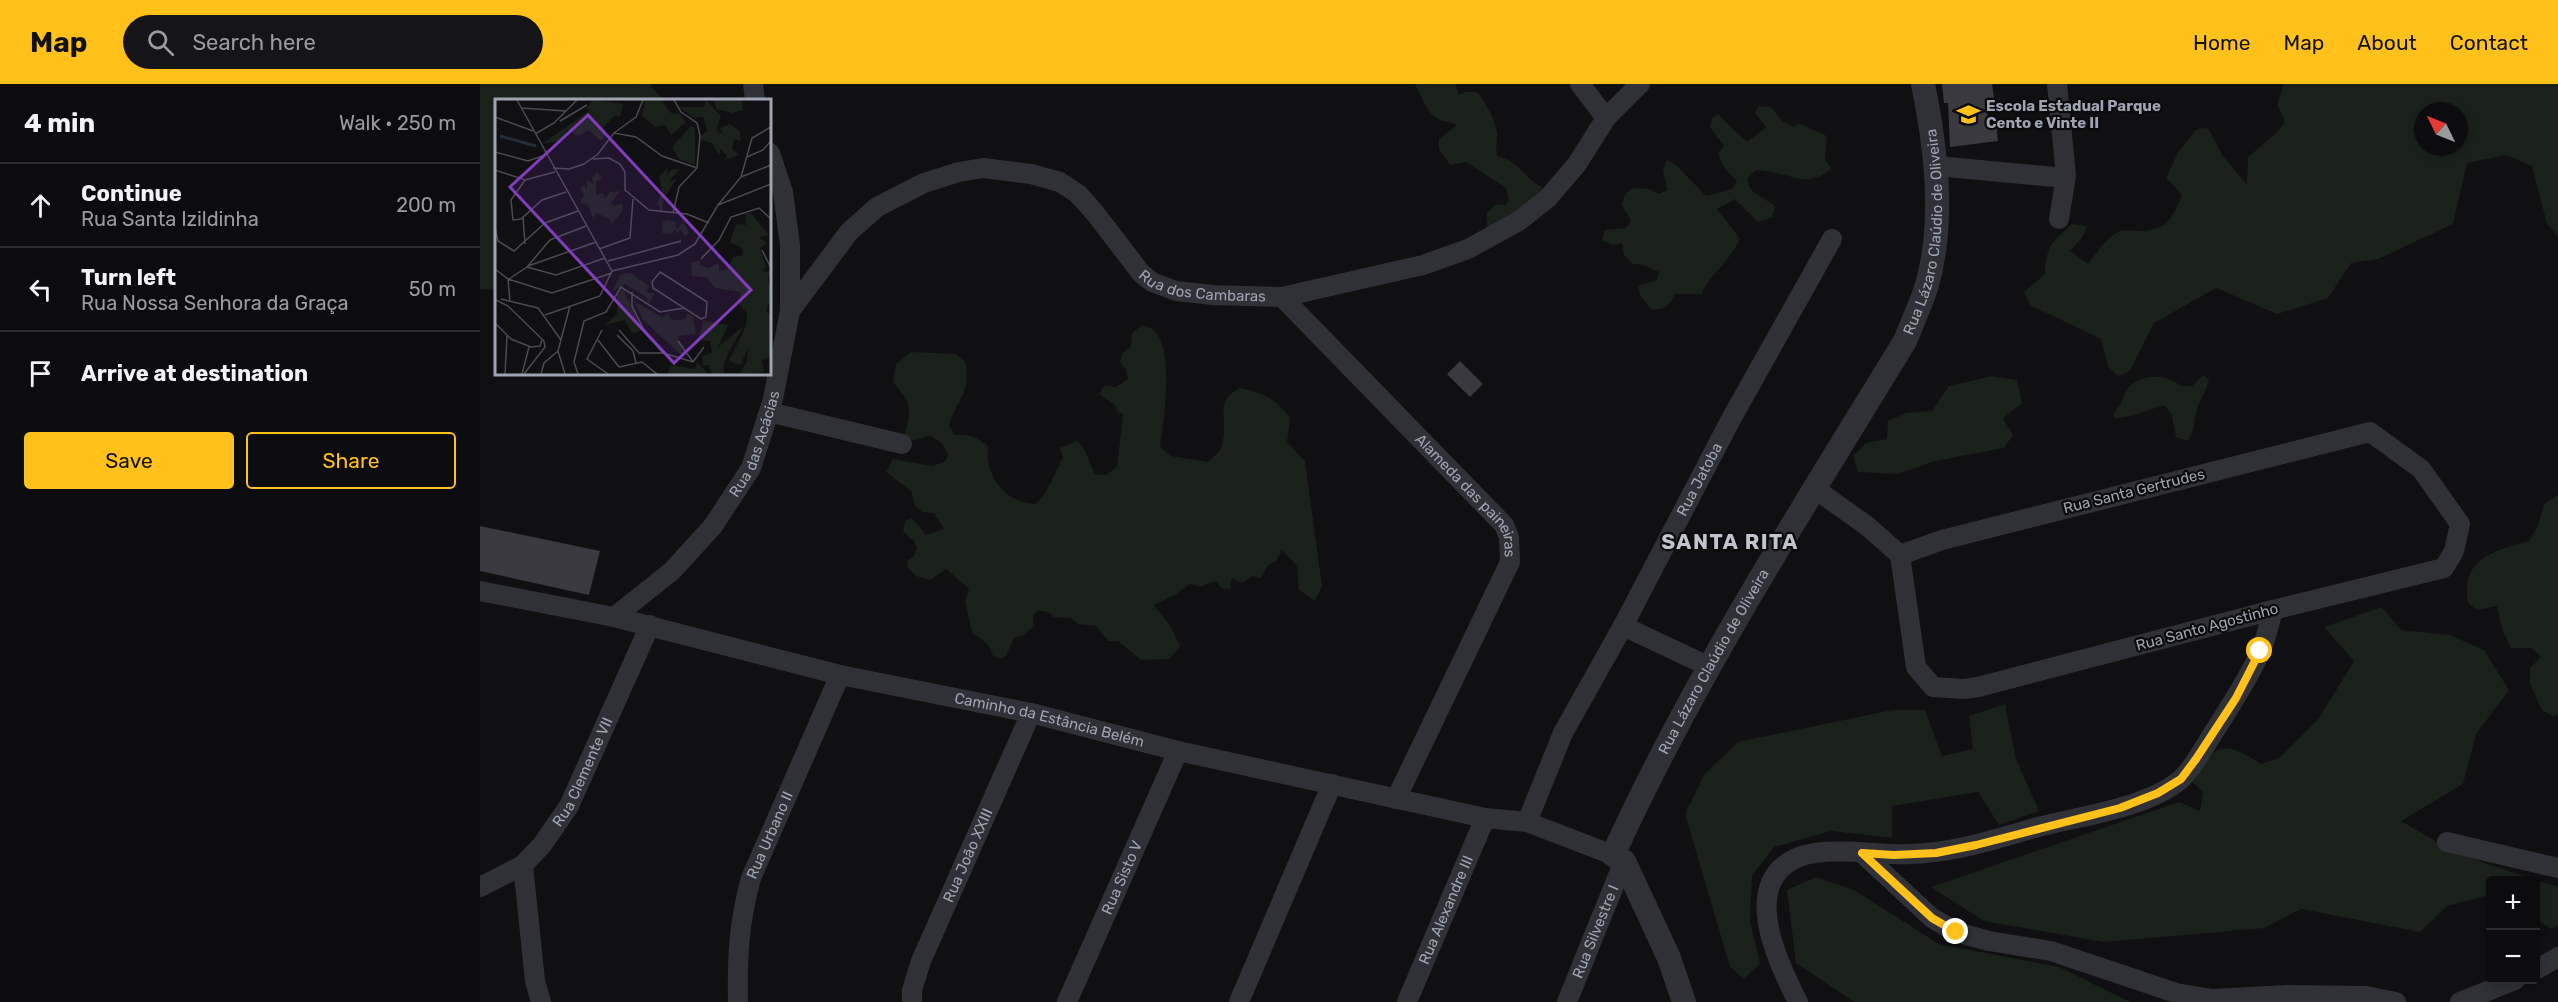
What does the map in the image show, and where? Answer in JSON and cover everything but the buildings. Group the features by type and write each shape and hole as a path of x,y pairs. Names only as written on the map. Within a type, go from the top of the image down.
{"street":[{"path":"753,84 755,99"},
{"path":"1580,84 1606,118"},
{"name":"Rua dos Cambaras","path":"790,311 849,232 877,207 924,183 959,172 983,168 1031,174 1060,182 1078,194 1095,213 1125,255 1152,282 1176,291 1213,295 1282,297 1423,265 1468,249 1518,221 1548,198 1577,164 1606,118 1640,84"},
{"name":"Rua Lázaro Claúdio de Oliveira","path":"1618,858 1645,786 1710,667 1905,341 1918,309 1927,284 1932,254 1937,166 1934,135 1923,84"},
{"path":"2057,84 2065,177 2059,219"},
{"name":"Rua das Acácias","path":"614,617 672,571 714,526 751,468 769,412 790,311 790,246 783,192 771,156"},
{"path":"1937,166 2065,177"},
{"name":"Rua Jatoba","path":"1527,822 1563,733 1623,626 1730,421 1832,239"},
{"name":"Alameda das paineiras","path":"1282,297 1464,482 1504,525 1509,537 1510,562 1396,799"},
{"path":"769,412 902,444"},
{"name":"Rua Santa Gertrudes","path":"1900,555 1942,540 2370,432"},
{"name":"Rua Santo Agostinho","path":"1900,555 1916,667 1933,687 1964,689 2444,568 2454,551 2460,524 2421,470 2370,432"},
{"path":"1815,489 1866,525 1900,555"},
{"name":"Caminho da Estância Belém","path":"481,594 614,617 840,675 1031,713 1178,751 1485,818 1527,822 1618,858"},
{"path":"1798,1002 1776,957 1766,902 1767,886 1774,875 1788,862 1802,855 1936,853 2120,808 2158,793 2181,779 2236,698 2260,651 2273,610"},
{"name":"Rua Clemente VII","path":"480,887 523,866 542,845 569,806 650,625"},
{"path":"1623,626 1710,667"},
{"name":"Rua Urbano II","path":"738,1002 737,952 742,912 751,878 840,675"},
{"name":"Rua João XXIII","path":"912,1002 912,990 921,961 1031,713"},
{"name":"Rua Sisto V","path":"1067,1002 1178,751"},
{"path":"1239,1002 1332,784"},
{"name":"Rua Alexandre III","path":"1407,1002 1485,818"},
{"path":"2447,842 2558,868"},
{"path":"1862,853 1932,918 1956,932 1989,941 2051,951 2176,993 2212,999 2288,995 2366,996 2396,1002"},
{"path":"1618,858 1669,958 1684,1002"},
{"name":"Rua Silvestre I","path":"1567,1002 1618,858"},
{"path":"523,866 535,981 541,1002"},
{"path":"2540,967 2558,957"},
{"path":"2460,1002 2505,984"}],"shaded area":[{"path":"480,84 651,84 663,99 495,99 495,290 480,289"},
{"path":"1415,84 1455,84 1459,95 1465,92 1477,92 1489,110 1496,127 1497,156 1516,165 1542,187 1540,199 1495,228 1487,227 1487,213 1496,204 1506,205 1509,200 1506,188 1466,162 1450,165 1439,149 1439,139 1457,125 1434,116 1427,108"},
{"path":"2284,84 2558,84 2558,236 2547,224 2532,166 2506,155 2467,163 2453,224 2378,259 2351,263 2328,298 2277,314 2216,288 2154,323 2130,371 2118,376 2108,366 2101,339 2030,305 2024,292 2045,274 2045,265 2051,245 2072,224 2087,226 2082,238 2070,251 2088,264 2116,233 2149,230 2168,221 2182,195 2166,178 2178,152 2197,129 2208,128 2223,156 2247,185 2248,157 2275,134 2285,122 2277,104"},
{"path":"1758,106 1771,107 1782,121 1794,127 1798,123 1827,136 1825,159 1831,169 1822,175 1804,179 1756,170 1747,179 1751,190 1775,206 1772,217 1758,222 1735,199 1717,209 1740,239 1736,247 1701,294 1675,294 1666,306 1652,310 1641,297 1638,286 1657,280 1659,272 1644,265 1633,264 1624,255 1622,243 1613,245 1602,240 1605,230 1626,228 1631,221 1622,205 1625,194 1632,188 1650,189 1659,194 1667,190 1663,170 1667,160 1676,165 1706,196 1732,189 1737,182 1723,166 1718,153 1724,146 1710,127 1712,119 1718,114 1747,142 1766,127 1755,113"},
{"path":"1142,325 1155,331 1161,341 1164,354 1166,387 1160,447 1171,456 1208,462 1220,451 1224,436 1225,402 1239,388 1268,397 1290,418 1287,442 1305,461 1322,586 1315,601 1299,590 1297,566 1282,550 1276,561 1268,565 1261,578 1252,576 1242,583 1232,578 1230,589 1221,588 1216,581 1200,587 1190,584 1175,595 1154,605 1171,627 1180,646 1170,659 1141,660 1118,641 1108,641 1096,626 1078,624 1071,618 1054,617 1048,612 1038,610 1033,616 1034,626 1025,634 1014,638 1006,656 1001,659 993,656 986,642 972,633 965,601 969,589 946,569 930,580 916,576 907,567 908,560 914,556 917,548 914,541 903,532 905,521 912,518 926,535 944,529 934,513 922,512 914,505 912,492 886,472 893,459 932,466 945,462 948,454 942,444 930,435 914,441 905,434 909,411 907,401 893,382 896,364 911,352 955,354 965,361 967,381 949,426 955,435 973,437 988,446 990,468 999,486 1014,498 1035,504 1047,489 1063,458 1060,448 1077,441 1086,453 1095,474 1106,475 1117,467 1123,414 1117,412 1115,405 1099,394 1104,386 1116,387 1128,379 1126,370 1120,362 1122,354 1131,346 1132,333"},
{"path":"2203,375 2209,380 2197,409 2188,441 2176,437 2172,415 2165,406 2126,417 2113,418 2128,388 2140,380 2161,377 2181,386 2192,386"},
{"path":"1992,376 2017,380 2022,403 2003,418 2013,435 2004,448 1935,461 1898,474 1858,472 1853,456 1866,443 1887,439 1888,421 1906,413 1932,411 1949,386"},
{"path":"2558,495 2558,714 2554,717 2542,710 2530,684 2530,668 2541,657 2531,648 2511,648 2502,629 2497,606 2477,610 2468,603 2467,588 2469,576 2482,559 2492,553 2529,541 2538,526 2544,504"},
{"path":"2382,607 2401,630 2450,635 2484,650 2509,690 2476,734 2463,784 2401,821 2444,846 2484,863 2524,876 2486,876 2486,896 2447,906 2420,932 2301,909 2264,928 2104,942 1984,921 1931,887 2179,802 2200,811 2203,792 2191,780 2214,753 2228,748 2261,764 2279,758 2319,718 2354,661 2324,627"},
{"path":"2005,704 2016,759 2039,811 1999,825 1978,792 1892,806 1892,838 1831,831 1774,847 1752,875 1750,920 1760,964 1744,979 1730,967 1685,814 1704,775 1738,742 1892,710 1925,710 1942,756 1973,749 1969,716"},
{"path":"1816,877 1854,890 1939,944 2059,967 2130,1002 1854,1002 1796,963 1787,890"},
{"path":"2540,881 2558,887 2558,925 2552,929 2540,922"}],"place":[{"name":"Escola Estadual Parque Cento e Vinte II","path":"1968,115"}],"district":[{"name":"SANTA RITA","path":"1730,542"}],"route":[{"path":"1956,932 1932,918 1862,853 1894,855 1936,853 1976,845 2120,808 2158,793 2181,779 2196,759 2236,698 2260,651"}]}
